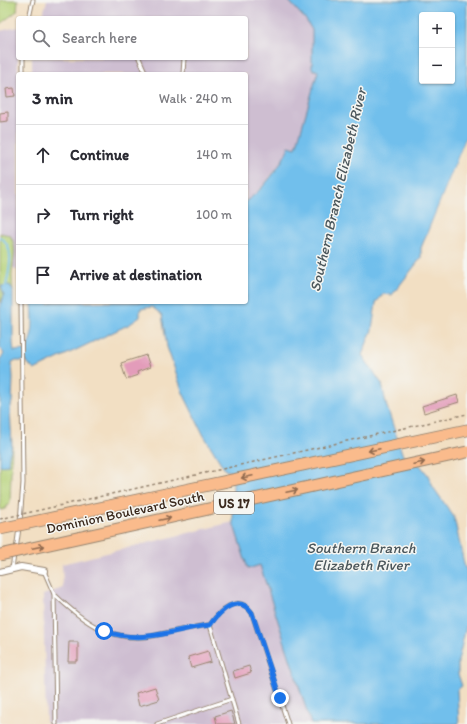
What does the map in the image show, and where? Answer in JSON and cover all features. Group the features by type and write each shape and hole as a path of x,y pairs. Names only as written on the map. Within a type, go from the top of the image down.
{"highway":[{"name":"Dominion Boulevard South","path":"0,529 467,430"},
{"name":"Dominion Boulevard South","path":"0,555 467,452"}],"street":[{"path":"0,572 25,567 44,571"}],"lane":[{"path":"30,16 33,0"},
{"path":"23,60 23,72"},
{"path":"141,60 145,72"},
{"path":"184,60 184,72"},
{"path":"12,569 18,536 23,483 20,362 21,304"},
{"path":"44,571 54,594 56,724"},
{"path":"54,594 81,619 104,631 132,637 150,636 210,625 217,615 232,604 241,604 249,608 252,613 288,724"},
{"path":"210,625 239,724"},
{"path":"157,724 232,699"}],"path":[{"path":"0,519 467,414"}],"shaded area":[{"path":"47,0 288,0 306,20 312,30 312,69 319,71 296,148 289,146 286,156 266,182 248,200 248,72 28,72 32,70 32,60 248,60 248,16 43,16"},
{"path":"16,27 16,60 18,60 18,72 16,72 16,270 10,265 0,237 0,31"},
{"path":"233,522 248,569 260,564 311,724 46,724 43,595 63,588 62,564"}],"green space":[{"path":"0,0 18,0 17,11 0,24"},
{"path":"0,233 10,235 14,245 14,254 12,275 13,291 10,285 0,303"},
{"path":"12,445 10,502 5,509 0,510 0,466 8,465"}],"water":[{"name":"Southern Branch Elizabeth River","path":"288,0 467,0 467,135 421,248 421,258 392,295 383,294 376,303 372,330 362,355 382,384 386,404 403,456 420,465 428,475 433,487 454,517 465,568 467,569 467,623 458,661 458,674 462,686 457,690 459,724 311,724 260,565 248,569 233,522 233,473 225,470 203,434 183,393 167,347 162,315 152,307 140,309 140,317 130,324 34,370 26,361 13,361 12,402 10,410 12,445 8,465 0,466 0,359 4,354 0,348 0,303 2,302 4,295 1,286 10,285 13,291 14,351 26,350 29,344 33,326 32,304 248,304 248,200 259,191 277,169 289,146 296,148 318,71 312,69 312,30 306,20"}],"pier":[{"path":"467,135 467,140 428,238 426,237"}],"building":[{"path":"14,88 15,96 7,97 6,89"},
{"path":"8,112 8,121 0,122 0,113"},
{"path":"146,355 150,367 137,372 138,375 126,379 121,363"},
{"path":"457,395 459,402 424,413 422,406"},
{"path":"69,642 78,642 78,660 76,660 76,662 68,662"},
{"path":"208,651 211,662 191,668 188,657"},
{"path":"249,666 251,673 235,678 233,671"},
{"path":"155,687 159,700 139,706 136,693"},
{"path":"231,711 235,724 217,724 215,716"}],"waterway":[{"path":"0,237 5,241 10,253 10,267 6,286"}],"route":[{"path":"104,631 132,637 150,636 210,625 217,615 225,608 232,604 241,604 249,608 252,613 280,698"}]}
